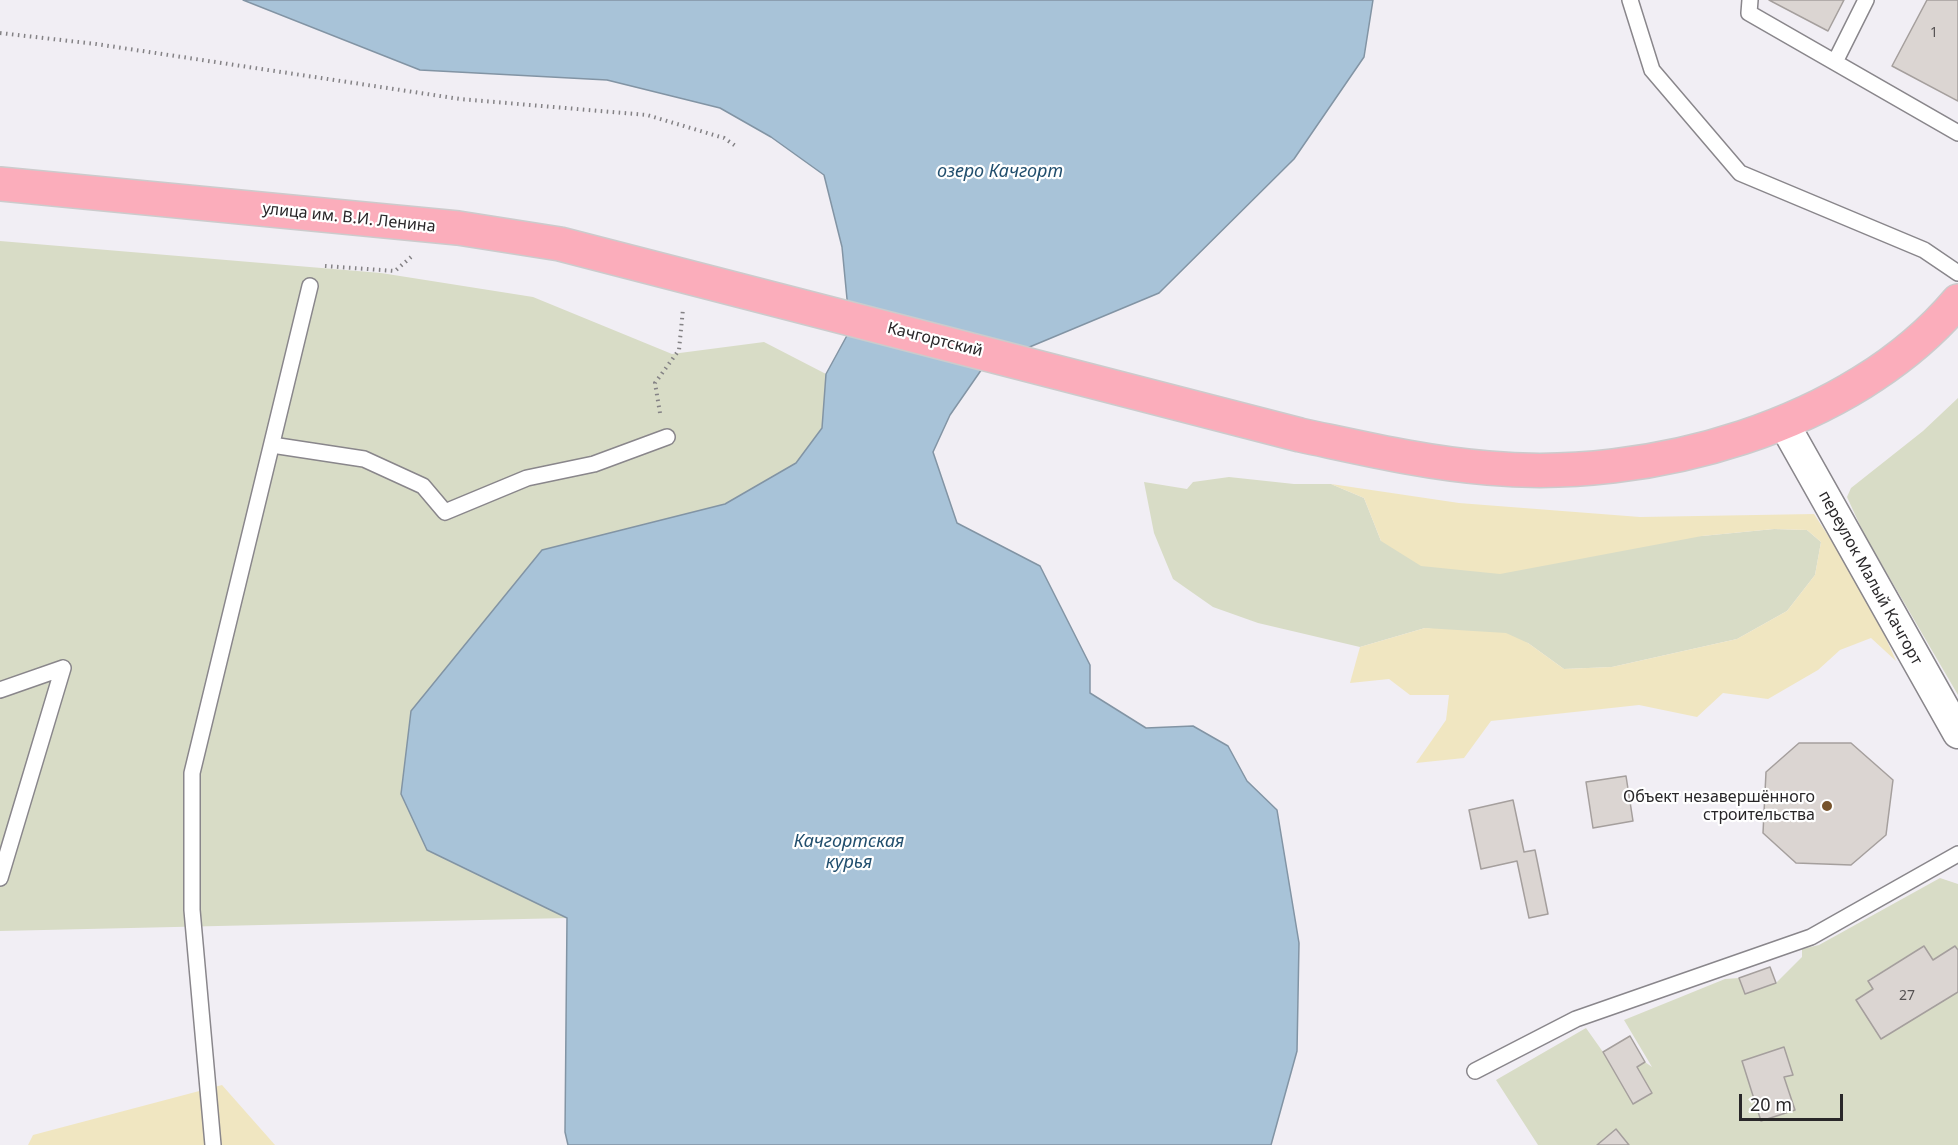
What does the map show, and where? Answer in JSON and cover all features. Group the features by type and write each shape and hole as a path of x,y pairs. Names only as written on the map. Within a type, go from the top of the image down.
{"main road":[{"name":"улица им. В.И. Ленина","path":"0,184 458,228 560,244 688,290"},
{"name":"Качгортский","path":"688,290 1177,402 1300,435 1409,458 1489,469 1563,470 1645,461 1716,447 1832,402 1912,345 1955,309"}],"street":[{"name":"переулок Малый Качгорт","path":"1783,422 1958,733"}],"lane":[{"path":"1630,0 1652,70 1740,173 1924,250 1958,273"},
{"path":"1750,0 1749,13 1958,133"},
{"path":"1835,62 1866,0"},
{"path":"213,1145 192,909 192,773 310,286"},
{"path":"272,446 364,459 423,486 446,512 527,478 594,464 667,437"},
{"path":"0,690 63,668 0,878"},
{"path":"1475,1071 1576,1019 1811,937 1958,854"}],"path":[{"path":"0,33 96,44 459,99 647,115 724,138 737,147"},
{"path":"310,286 321,265 395,271 415,252"},
{"path":"667,437 655,383 679,350 688,290"}],"green space":[{"path":"0,241 381,273 533,297 672,354 764,342 826,374 822,428 796,463 725,504 542,550 493,611 427,850 567,918 0,931"},
{"path":"1958,398 1958,695 1864,534 1847,497 1851,488 1923,431"},
{"path":"1229,477 1294,484 1331,484 1364,498 1381,541 1702,536 1774,529 1807,530 1821,542 1815,575 1787,611 1737,639 1612,667 1564,669 1528,643 1425,628 1360,647 1258,623 1213,607 1173,579 1154,533 1144,482 1187,489 1193,482"},
{"path":"1940,878 1958,884 1958,950 1955,946 1933,960 1924,946 1868,980 1873,989 1856,1000 1881,1039 1958,992 1958,1145 1538,1145 1496,1080 1586,1028 1603,1052 1630,1036 1645,1062 1652,1067 1624,1020 1725,979 1739,978 1745,994 1776,983 1802,957 1802,949 1819,945","holes":["1784,1048 1793,1074 1784,1077 1795,1110 1762,1121 1742,1061"]}],"sand":[{"path":"1331,484 1459,503 1640,517 1814,514 1867,595 1896,661 1871,638 1840,650 1818,670 1768,699 1723,693 1697,717 1639,705 1491,721 1464,758 1416,763 1446,720 1449,695 1410,695 1389,679 1350,683 1360,647 1425,628 1506,633 1528,643 1564,669 1612,667 1737,639 1787,611 1815,575 1821,542 1807,530 1774,529 1702,536 1500,574 1421,566 1381,541 1364,498"},
{"path":"222,1085 275,1145 28,1145 33,1135"}],"water":[{"name":"Качгортская курья","path":"243,0 1373,0 1364,57 1294,159 1159,293 984,366 950,415 933,452 957,523 1040,566 1090,665 1090,693 1146,728 1193,726 1228,746 1247,781 1277,810 1299,943 1297,1051 1271,1145 568,1145 565,1132 567,918 427,850 401,794 411,711 542,550 725,504 796,463 822,428 826,374 850,330 842,247 824,175 771,137 720,108 607,80 420,70"}],"building":[{"path":"1769,0 1844,0 1828,31"},
{"path":"1927,0 1958,0 1958,101 1892,66"},
{"name":"Объект незавершённого строительства","path":"1799,743 1851,743 1893,780 1886,835 1851,865 1796,863 1763,833 1766,772"},
{"path":"1626,776 1633,821 1593,828 1586,782"},
{"path":"1513,800 1524,852 1535,850 1548,914 1529,918 1517,861 1481,869 1469,810"},
{"path":"1924,946 1933,960 1955,946 1958,950 1958,992 1881,1039 1856,1000 1873,989 1868,981"},
{"path":"1770,967 1776,983 1745,994 1739,978"},
{"path":"1630,1036 1645,1062 1637,1067 1652,1093 1633,1104 1603,1052"},
{"path":"1784,1047 1793,1075 1784,1077 1795,1110 1761,1121 1742,1061"},
{"path":"1616,1129 1629,1145 1597,1145"}],"place":[{"name":"Объект незавершённого строительства","path":"1827,806"}],"water label":[{"name":"озеро Качгорт","path":"1000,172"}]}
